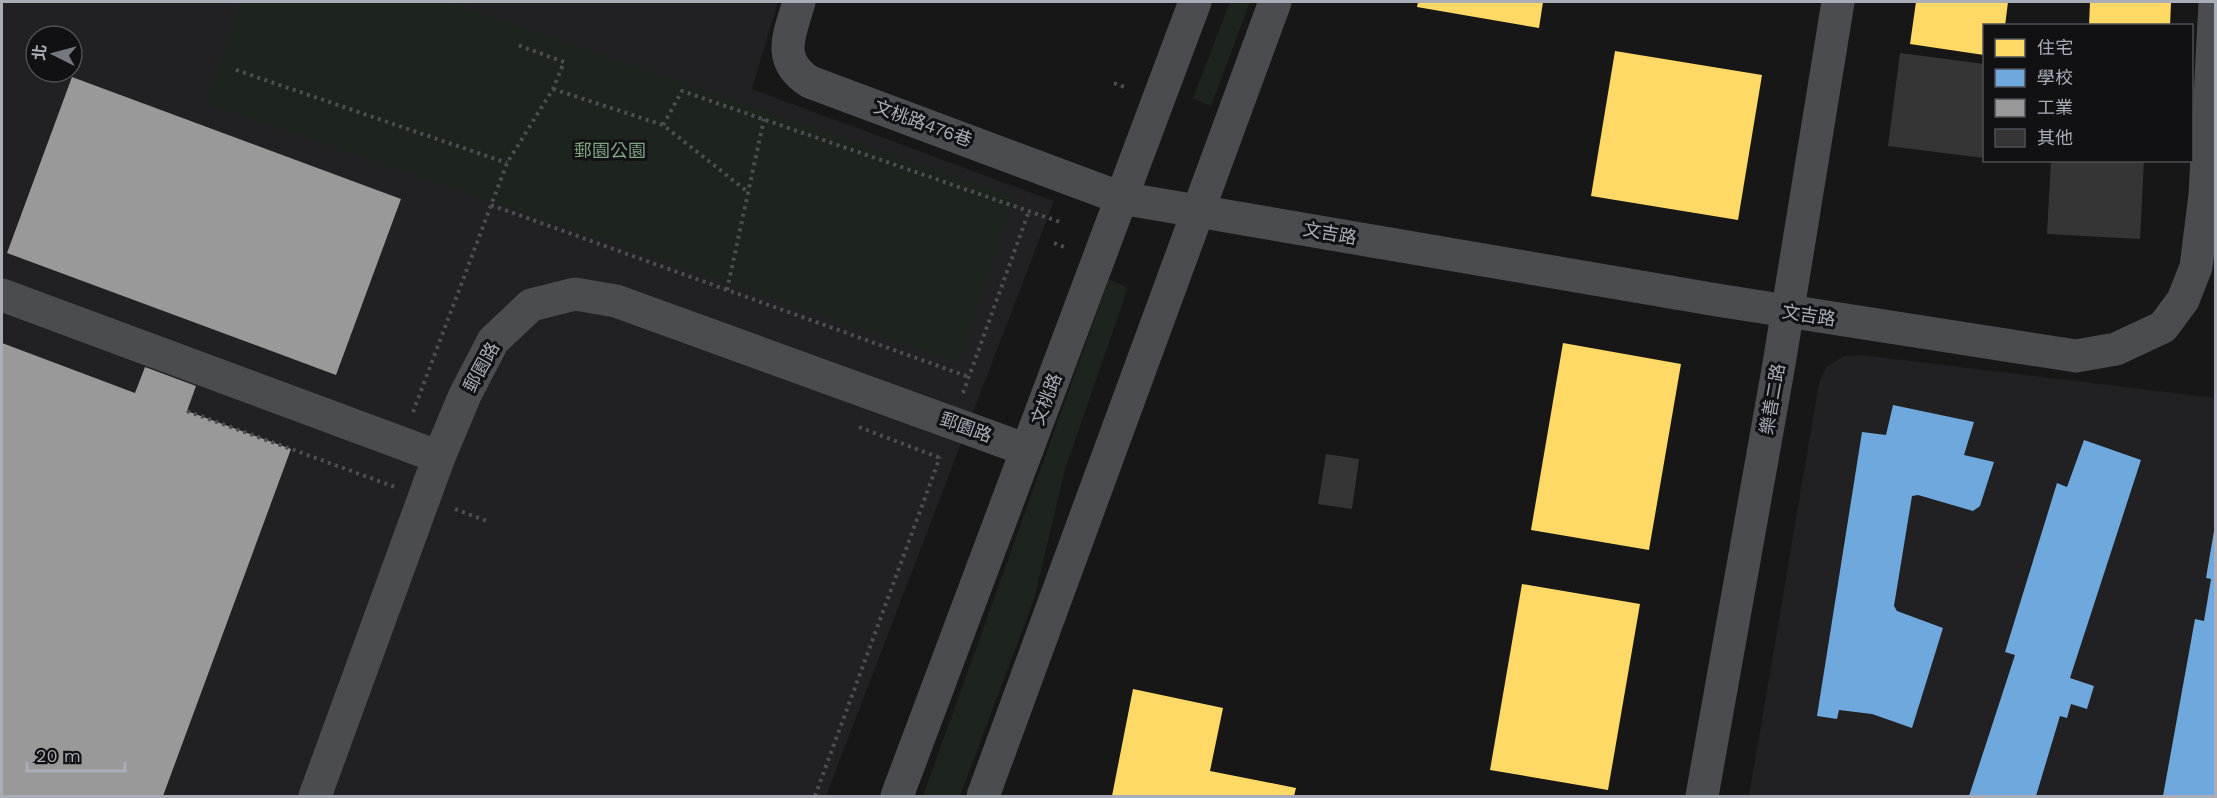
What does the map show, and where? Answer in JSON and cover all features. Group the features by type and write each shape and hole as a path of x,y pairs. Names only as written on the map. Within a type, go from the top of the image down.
{"street":[{"name":"文桃路476巷","path":"799,2 787,44 789,59 795,73 810,82 1121,198"},
{"name":"文桃路","path":"897,796 1195,2"},
{"path":"983,796 1275,2"},
{"name":"樂善二路","path":"1702,796 1787,311 1838,2"},
{"name":"文吉路","path":"1121,198 1787,311 2076,356 2116,349 2163,327 2183,300 2196,267 2205,195 2213,81 2215,2"},
{"name":"郵園路","path":"315,796 439,457 465,395 492,341 531,305 575,294 616,301 1027,450"},
{"path":"2,295 439,457"}],"path":[{"path":"412,414 507,163 554,89 564,62 515,44"},
{"path":"236,70 507,163"},
{"path":"554,89 663,125 748,192"},
{"path":"663,125 682,91 1060,222"},
{"path":"727,290 764,119"},
{"path":"491,206 969,377 1029,211"},
{"path":"187,411 400,489"},
{"path":"815,796 940,458 852,424"},
{"path":"453,515 457,504"},
{"path":"454,509 487,521"}],"shaded area":[{"path":"2,2 778,2 752,89 1054,201 826,796 2,796"},
{"path":"1861,355 2215,398 2215,796 1749,796 1819,383 1826,367 1844,356"}],"green space":[{"name":"郵園公園","path":"241,2 449,2 1015,197 958,363 206,103"},
{"path":"1230,2 1250,2 1211,106 1193,98"},
{"path":"1109,279 1128,288 1065,469 1035,596 960,796 923,796"}],"building: 住宅":[{"path":"1418,2 1543,2 1539,28 1417,7"},
{"path":"1916,2 2008,2 2005,24 1983,24 1983,55 1910,44"},
{"path":"2090,2 2171,2 2170,24 2089,24"},
{"path":"1615,51 1762,75 1738,220 1591,196"},
{"path":"1563,343 1681,364 1649,550 1531,530"},
{"path":"1522,584 1640,604 1608,790 1490,770"},
{"path":"1133,689 1223,708 1210,771 1296,788 1294,796 1112,796"}],"building: 學校":[{"path":"1893,405 1974,422 1964,455 1994,462 1980,506 1973,511 1918,495 1912,496 1894,606 1897,611 1943,628 1912,728 1872,714 1839,710 1837,719 1817,716 1862,432 1886,435"},
{"path":"2084,440 2141,460 2070,678 2094,686 2087,709 2071,704 2067,718 2060,716 2036,796 1969,796 2015,655 2005,652 2057,483 2067,487"},
{"path":"2214,531 2216,796 2163,796 2195,619 2204,621 2211,579 2206,578"}],"building: 工業":[{"path":"84,81 401,199 336,375 7,253 69,84 84,84"},
{"path":"2,343 135,393 145,367 196,386 187,411 291,449 163,796 2,796"}],"building: 其他":[{"path":"1900,53 1983,64 1983,158 1888,146"},
{"path":"2051,162 2144,162 2140,239 2047,234"},
{"path":"1326,454 1359,459 1352,509 1318,504"}]}
